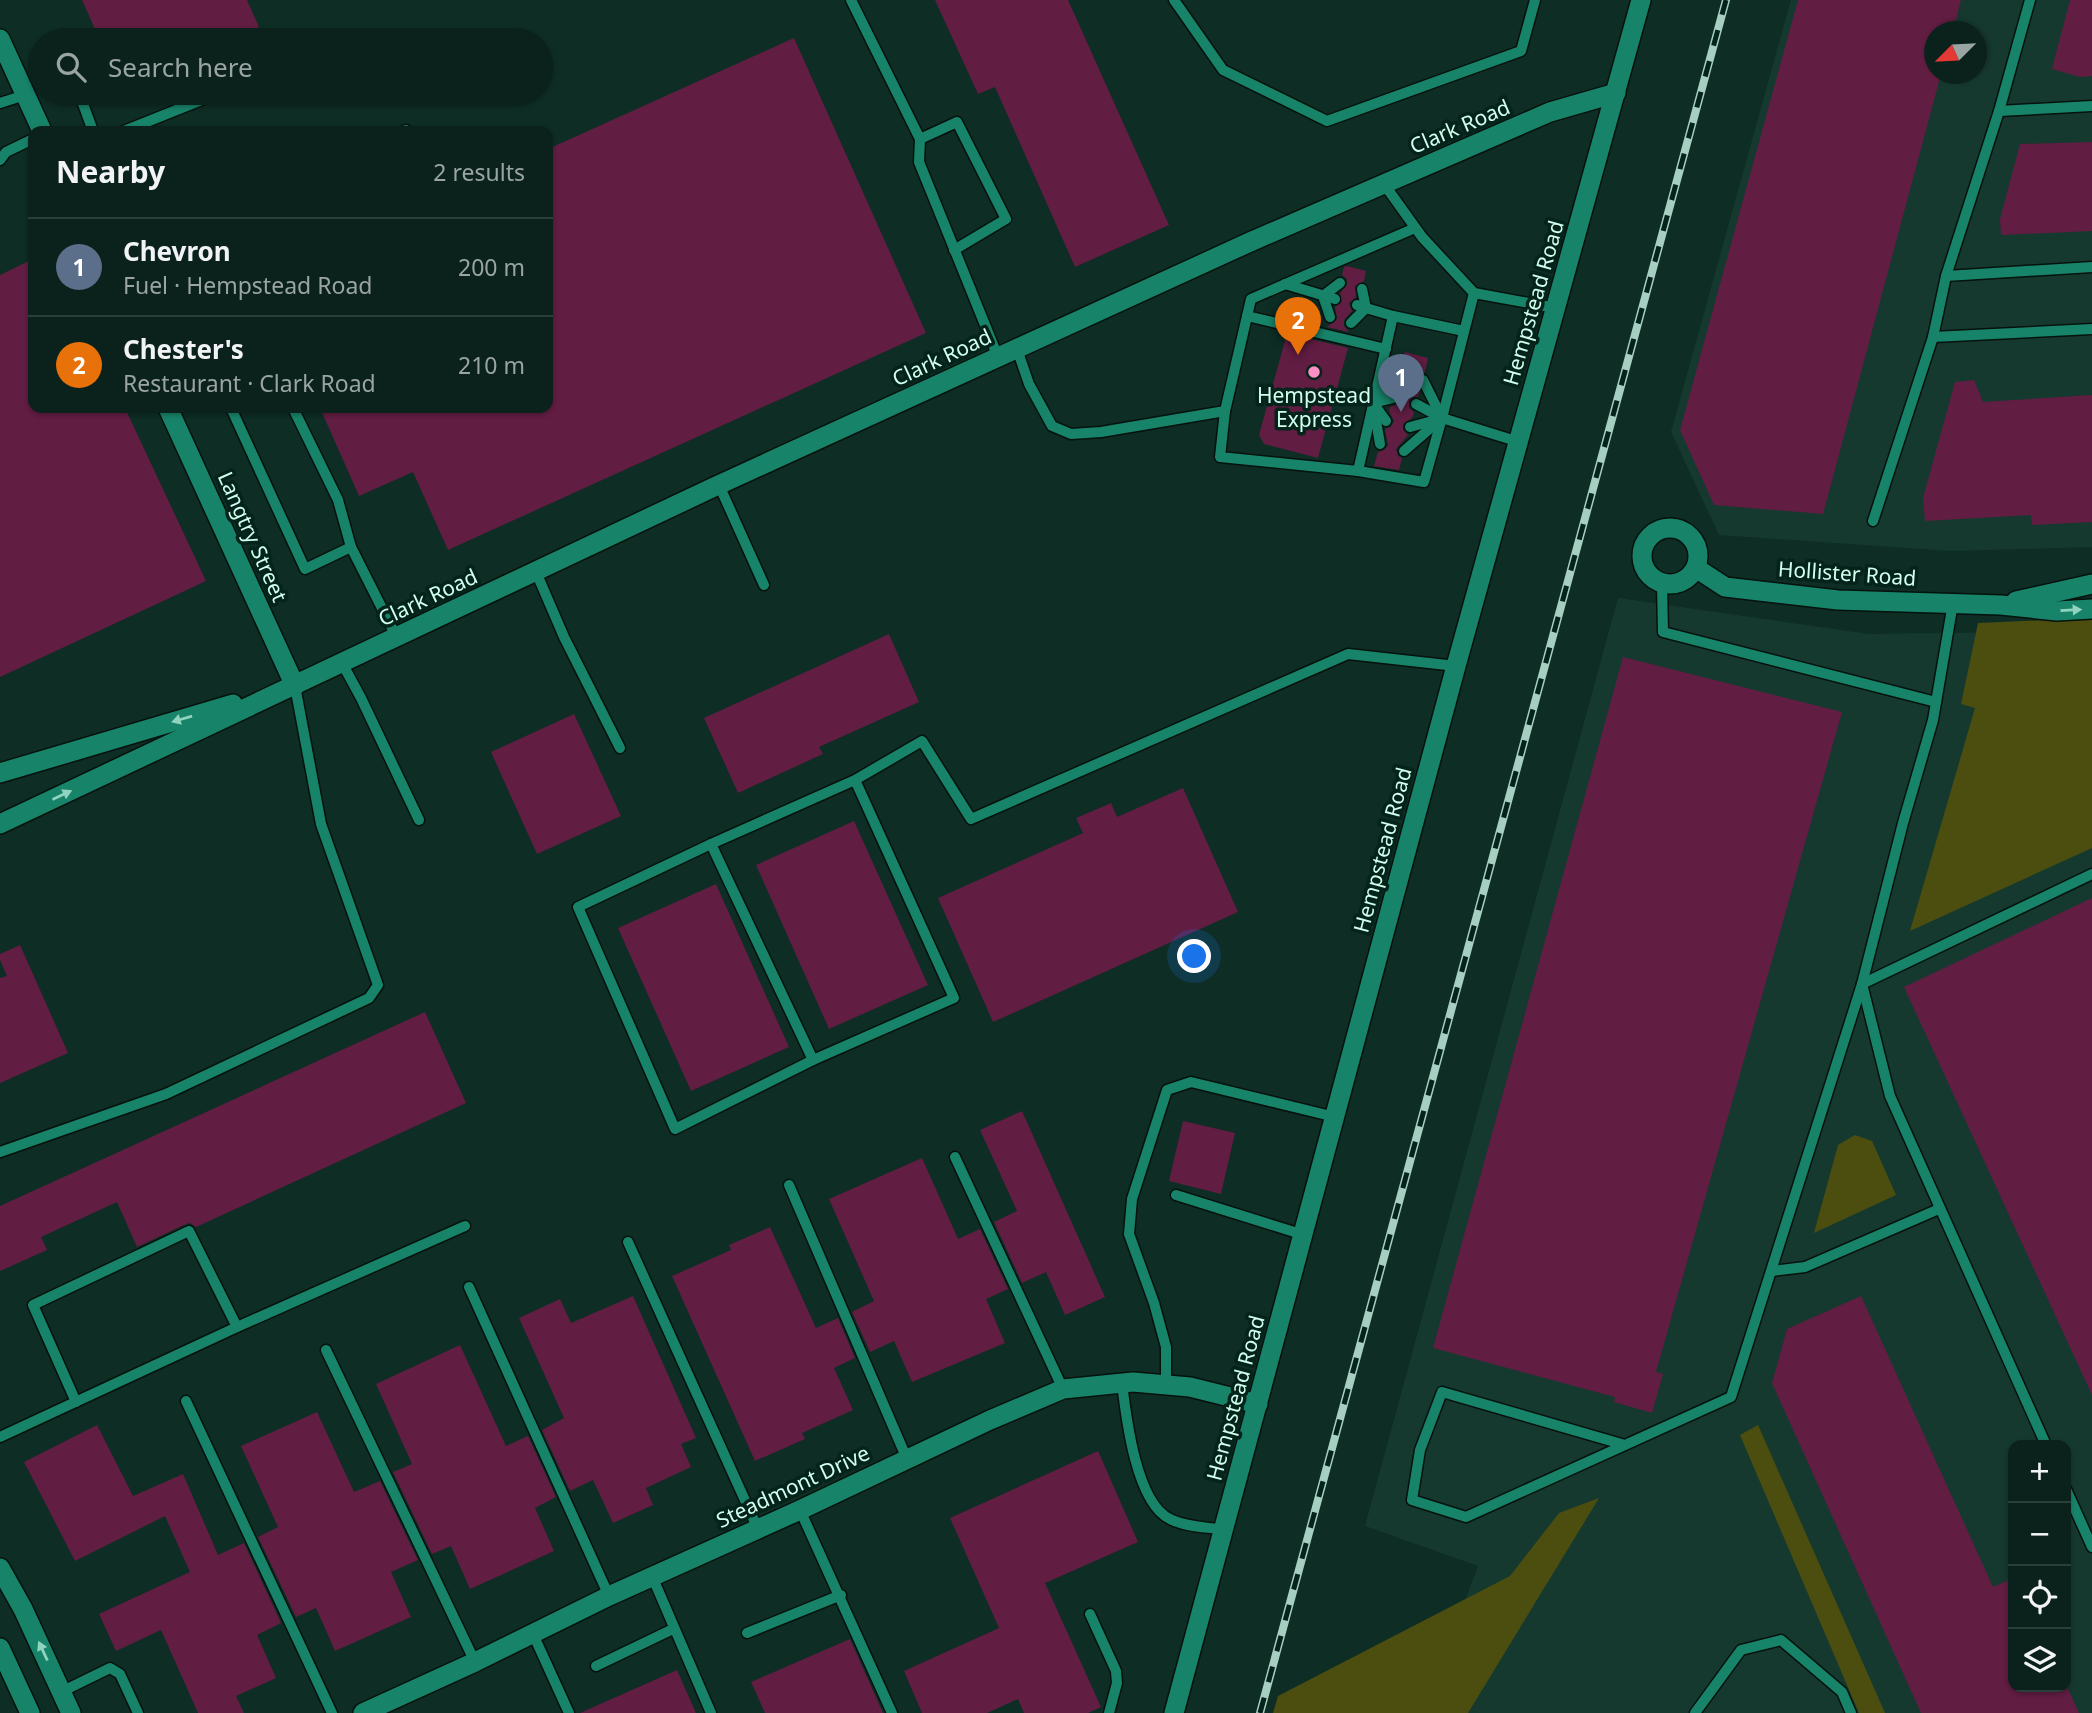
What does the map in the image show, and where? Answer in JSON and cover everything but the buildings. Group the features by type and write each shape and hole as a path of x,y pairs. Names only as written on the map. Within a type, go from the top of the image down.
{"street":[{"name":"Hempstead Road","path":"1174,1713 1456,666 1641,0"},
{"path":"0,39 28,101"},
{"name":"Clark Road","path":"0,824 719,485 999,357 1550,112 1616,93"},
{"path":"30,105 40,126"},
{"name":"Langtry Street","path":"170,413 295,686"},
{"path":"1673,527 1689,534 1698,550 1696,568 1682,582 1662,583 1653,579 1642,563 1644,544 1655,531 1673,527"},
{"name":"Hollister Road","path":"1696,568 1725,587 1838,600 2001,605 2057,611 2092,609"},
{"name":"Hollister Road","path":"2001,605 2092,584"},
{"name":"Clark Road","path":"0,773 295,686"},
{"name":"Steadmont Drive","path":"363,1713 652,1576 1063,1389 1132,1381 1216,1392 1258,1404"},
{"path":"0,1567 23,1609 71,1713"},
{"path":"0,1648 26,1709"}],"lane":[{"path":"851,0 920,139 919,162 999,357"},
{"path":"1174,0 1223,70 1327,121 1521,51 1535,0"},
{"path":"1874,521 1933,337 1946,276 2031,0"},
{"path":"0,103 25,95"},
{"path":"83,105 91,126"},
{"path":"136,126 189,105"},
{"path":"1999,111 2092,106"},
{"path":"920,139 957,122 1006,219 954,250"},
{"path":"0,160 6,152 28,141"},
{"path":"1384,184 1415,228 1474,293 1556,308"},
{"path":"1415,228 1251,299 1225,411 1220,457 1358,471 1424,482 1474,293"},
{"path":"1946,276 2092,267"},
{"path":"1323,296 1340,283"},
{"path":"1285,284 1335,299"},
{"path":"1352,323 1361,307 1362,289"},
{"path":"1323,296 1330,317"},
{"path":"1361,307 1464,331"},
{"path":"1247,316 1386,349"},
{"path":"1358,471 1393,316"},
{"path":"1933,337 2092,329"},
{"path":"1017,349 1029,384 1052,426 1071,434 1101,432 1225,411"},
{"path":"1373,403 1399,374"},
{"path":"1423,380 1442,418"},
{"path":"1373,403 1393,398"},
{"path":"1373,403 1386,421"},
{"path":"1373,403 1380,444"},
{"path":"1416,404 1442,418 1518,442"},
{"path":"233,413 305,569 351,547"},
{"path":"295,413 338,500 351,547 397,638"},
{"path":"1410,427 1442,418"},
{"path":"1404,451 1442,418"},
{"path":"719,485 764,585"},
{"path":"536,572 564,637 620,748"},
{"path":"1662,583 1662,632 1936,702"},
{"path":"1625,1445 1442,1392 1420,1450 1412,1500 1466,1517 1625,1445 1731,1397 1861,984 1936,702 1952,603"},
{"path":"856,780 954,998 813,1060 675,1129 578,907 856,780 922,741 971,819 1348,653 1456,666"},
{"path":"342,663 419,820"},
{"path":"0,1152 166,1094 369,998 379,985 321,824 295,686"},
{"path":"711,844 813,1060"},
{"path":"1861,984 2092,874"},
{"path":"1861,984 1890,1096 2044,1440"},
{"path":"1166,1385 1166,1347 1154,1303 1129,1234 1132,1199 1167,1090 1191,1082 1335,1118"},
{"path":"955,1157 1063,1389"},
{"path":"789,1185 907,1459"},
{"path":"1176,1195 1304,1235"},
{"path":"1772,1271 1805,1267 1939,1209"},
{"path":"0,1437 237,1327 465,1226"},
{"path":"76,1402 33,1305 189,1231 237,1327"},
{"path":"628,1242 758,1529"},
{"path":"469,1287 609,1596"},
{"path":"326,1350 475,1662"},
{"path":"1122,1383 1128,1437 1150,1498 1158,1512 1171,1520 1224,1530"},
{"path":"186,1401 332,1713"},
{"path":"2071,1500 2092,1547"},
{"path":"800,1510 841,1595 892,1713"},
{"path":"652,1576 711,1713"},
{"path":"747,1633 841,1595"},
{"path":"1090,1614 1116,1671 1109,1713"},
{"path":"596,1666 673,1629"},
{"path":"533,1634 569,1713"},
{"path":"1695,1713 1741,1650 1781,1640 1842,1692 1851,1713"},
{"path":"61,1692 110,1668 120,1674 138,1713"}],"shaded area":[{"path":"1791,0 2092,0 2092,547 1950,551 1719,535 1671,432"},
{"path":"1618,598 1869,634 2092,631 2092,1713 1423,1713 1478,1566 1365,1526"},
{"path":"2092,618 2092,848 1910,931 1975,708 1961,704 1978,623"},
{"path":"1855,1135 1872,1141 1896,1195 1814,1233 1838,1145"},
{"path":"1758,1425 1885,1713 1859,1713 1740,1435"},
{"path":"1599,1498 1468,1713 1273,1713 1278,1696 1510,1576 1559,1513"}],"railway":[{"path":"1260,1713 1726,0"}],"place":[{"name":"Chester's","path":"1298,355"},
{"name":"Hempstead Express","path":"1314,372"},
{"name":"Chevron","path":"1401,412"}]}
